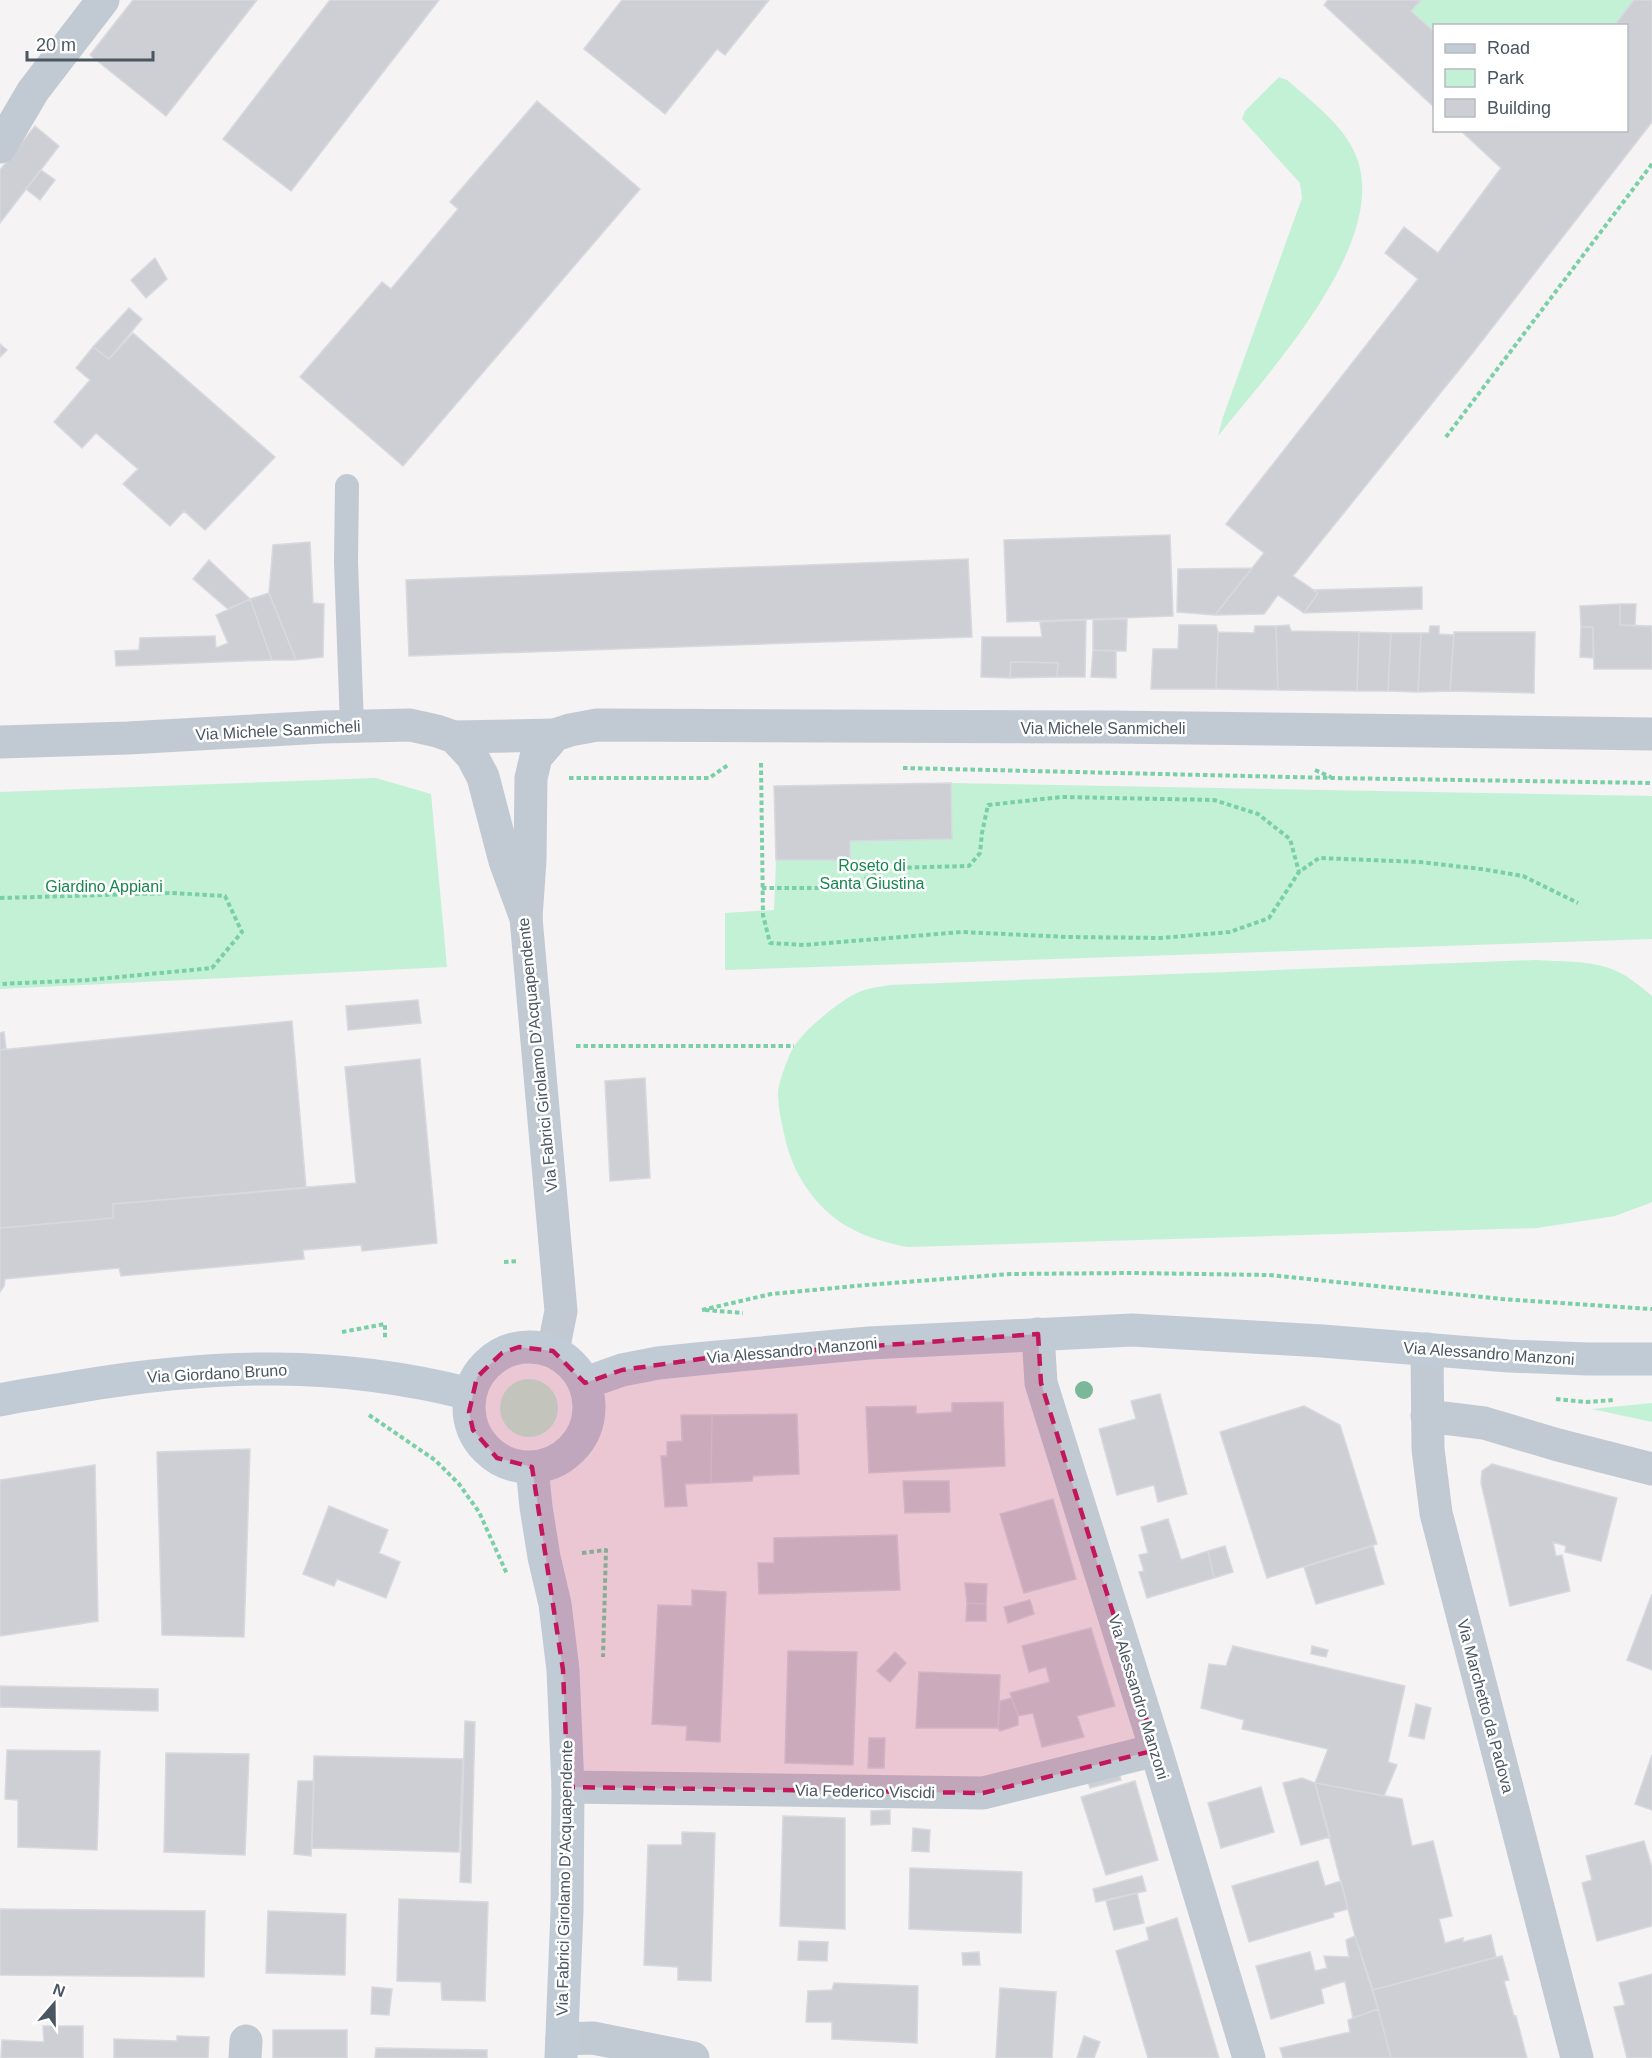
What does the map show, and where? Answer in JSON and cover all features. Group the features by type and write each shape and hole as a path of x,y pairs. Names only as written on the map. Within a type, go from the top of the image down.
{"main road":[{"name":"Via Alessandro Manzoni","path":"585,1383 622,1370 658,1363 707,1358 869,1343 1132,1330 1181,1331 1509,1356 1652,1359"},
{"path":"519,1347 536,1347 553,1351 577,1369 585,1383 590,1401 589,1420 581,1438 568,1453 552,1463 532,1467 514,1465 497,1458 483,1446 473,1430 469,1412 470,1394 477,1377 488,1363 502,1353 519,1347"},
{"name":"Via Giordano Bruno","path":"0,1400 124,1379 250,1368 319,1369 385,1376 470,1394"},
{"name":"Via Fabrici Girolamo D'Acquapendente","path":"532,1467 537,1515 555,1604 562,1659 568,1787 567,1911 562,2049"}],"street":[{"path":"0,147 33,92 103,0"},
{"name":"Via Michele Sanmicheli","path":"0,742 410,725 454,737 555,735 597,725 1345,729 1652,734"},
{"path":"526,918 530,860 531,778 536,757 555,735"},
{"name":"Via Fabrici Girolamo D'Acquapendente","path":"454,737 472,756 483,777 504,861 526,918 561,1311 553,1351"},
{"name":"Via Alessandro Manzoni","path":"1038,1334 1041,1383 1156,1749 1249,2058"},
{"name":"Via Marchetto da Padova","path":"1427,1349 1428,1449 1436,1513 1577,2058"},
{"path":"1427,1416 1484,1423 1652,1469"},
{"name":"Via Federico Viscidi","path":"568,1787 983,1793 1156,1749"},
{"name":"Via Fabrici Girolamo D'Acquapendente","path":"562,2049 593,2038 693,2058"}],"lane":[{"path":"347,486 346,562 352,726"}],"path":[{"path":"1446,437 1652,164"},
{"path":"761,726 763,915 771,943 804,945 962,932 1067,937 1161,938 1230,932 1269,918 1299,872 1319,858 1420,862 1523,876 1578,903"},
{"path":"751,765 772,765"},
{"path":"892,767 1652,783"},
{"path":"762,888 847,888 887,868 969,866 980,853 988,805 1061,797 1214,800 1258,814 1290,840 1299,872"},
{"path":"0,898 172,893 225,896 242,932 212,968 88,980 0,984"},
{"path":"570,1046 794,1046"},
{"path":"702,1310 771,1294 866,1285 1010,1274 1120,1273 1269,1275 1502,1299 1652,1309"},
{"path":"369,1416 435,1460 459,1484 479,1512 506,1574"}],"highlighted area":[{"path":"1038,1334 1041,1383 1156,1750 983,1793 568,1787 563,1670 532,1467 497,1458 473,1430 469,1412 477,1377 502,1353 519,1347 553,1351 585,1383 622,1370 707,1358"}],"green space":[{"path":"1421,0 1634,0 1616,24 1433,24 1433,31 1411,11"},
{"path":"1279,77 1287,80 1318,107 1346,137 1358,161 1362,195 1355,231 1339,269 1317,307 1292,344 1218,436 1302,198 1300,183 1242,119 1245,111"},
{"name":"Giardino Appiani","path":"376,778 431,794 447,967 0,989 0,792"},
{"name":"Roseto di Santa Giustina","path":"951,783 1652,796 1652,939 725,970 725,913 774,910 776,860 774,786"},
{"path":"1535,960 1600,965 1627,977 1652,996 1652,1202 1650,1203 1615,1216 1537,1228 907,1247 864,1235 839,1221 819,1204 796,1170 782,1126 778,1092 795,1045 833,1008 851,996 870,989 890,985"},
{"path":"523,1379 535,1379 550,1387 558,1402 558,1414 550,1429 535,1437 523,1437 508,1429 500,1414 500,1402 508,1387"},
{"path":"1652,1403 1652,1422 1592,1409"}],"building":[{"path":"133,0 257,0 166,116 90,55"},
{"path":"330,0 439,0 291,191 223,139"},
{"path":"622,0 769,0 725,55 717,49 665,114 584,49"},
{"path":"1328,0 1421,0 1411,11 1433,31 1433,106 1324,5"},
{"path":"1634,0 1652,0 1652,122 1471,355 1293,576 1318,593 1304,613 1278,595 1264,614 1215,615 1264,553 1226,524 1418,279 1385,253 1404,227 1438,253 1501,168 1462,132 1628,132 1628,24 1616,24"},
{"path":"537,101 640,189 403,466 300,377 382,282 391,289 458,209 450,202"},
{"path":"35,126 59,146 0,223 0,170"},
{"path":"41,170 55,180 40,200 26,189"},
{"path":"155,258 167,279 146,298 131,280"},
{"path":"129,308 142,319 109,359 93,347"},
{"path":"133,333 275,457 205,530 184,511 170,526 123,484 138,469 96,433 82,448 54,422 90,380 76,368 93,347 109,359"},
{"path":"0,344 7,350 0,357"},
{"path":"1170,535 1173,616 1007,622 1004,540"},
{"path":"310,542 313,603 324,604 323,657 296,660 269,593 273,545"},
{"path":"968,559 972,637 409,656 406,580"},
{"path":"209,560 250,599 228,609 193,579"},
{"path":"1252,568 1215,615 1177,612 1178,569"},
{"path":"1422,587 1422,609 1304,613 1318,593 1313,590"},
{"path":"269,593 296,660 272,660 250,599"},
{"path":"250,599 272,660 116,666 115,651 139,650 140,638 215,636 216,648 228,643 216,615"},
{"path":"1620,604 1620,625 1652,626 1652,669 1594,669 1593,627 1581,627 1580,606"},
{"path":"1620,604 1636,604 1635,626 1620,625"},
{"path":"1127,619 1126,651 1093,650 1093,620"},
{"path":"1086,620 1085,677 1057,677 1058,663 1011,662 1010,678 981,677 982,637 1042,637 1040,622"},
{"path":"1179,625 1216,625 1218,632 1216,689 1151,689 1153,649 1178,649"},
{"path":"1289,625 1291,631 1359,632 1357,691 1278,690 1276,626"},
{"path":"1255,626 1276,626 1278,690 1216,689 1218,632 1254,633"},
{"path":"1430,626 1439,626 1439,634 1454,635 1450,691 1418,692 1421,633 1429,633"},
{"path":"1581,627 1593,627 1593,658 1580,657"},
{"path":"1359,632 1391,633 1388,691 1357,691"},
{"path":"1454,632 1535,632 1534,693 1450,691"},
{"path":"1391,633 1421,633 1418,692 1388,691"},
{"path":"1093,650 1116,651 1116,678 1091,677"},
{"path":"1011,662 1058,663 1057,677 1010,678"},
{"path":"951,783 952,839 850,841 850,860 776,860 774,786"},
{"path":"418,1000 421,1023 348,1030 346,1006"},
{"path":"292,1021 306,1188 113,1204 113,1218 0,1228 0,1050"},
{"path":"4,1032 6,1049 0,1050 0,1033"},
{"path":"420,1059 437,1243 362,1251 361,1245 303,1250 304,1259 121,1276 119,1268 5,1279 0,1292 0,1228 113,1218 113,1204 356,1183 345,1067"},
{"path":"645,1078 650,1178 610,1181 605,1081"},
{"path":"1160,1394 1187,1494 1158,1502 1154,1485 1117,1495 1099,1429 1136,1419 1131,1401"},
{"path":"1003,1402 1005,1466 869,1473 866,1407 916,1406 916,1414 952,1412 952,1403"},
{"path":"1304,1406 1340,1425 1377,1544 1267,1578 1220,1432"},
{"path":"797,1414 799,1474 753,1476 752,1481 711,1483 712,1415"},
{"path":"681,1415 712,1415 711,1483 685,1484 687,1506 665,1507 661,1456 667,1456 667,1442 682,1441"},
{"path":"250,1449 244,1637 162,1635 157,1452"},
{"path":"1492,1464 1617,1498 1601,1561 1565,1552 1566,1546 1553,1542 1556,1556 1562,1555 1570,1591 1510,1606 1481,1483 1482,1471"},
{"path":"95,1465 98,1621 0,1636 0,1480"},
{"path":"903,1481 949,1481 950,1512 905,1513"},
{"path":"1053,1499 1076,1579 1024,1593 1000,1514"},
{"path":"329,1506 388,1530 379,1553 400,1562 386,1598 337,1579 334,1586 303,1574"},
{"path":"1168,1519 1181,1560 1208,1551 1214,1578 1147,1598 1139,1572 1144,1571 1139,1555 1148,1553 1141,1527"},
{"path":"897,1535 900,1590 759,1594 758,1563 774,1563 774,1538"},
{"path":"1225,1546 1233,1572 1214,1578 1208,1551"},
{"path":"1373,1546 1384,1584 1316,1604 1304,1567"},
{"path":"965,1583 987,1584 986,1604 967,1603"},
{"path":"692,1590 726,1592 720,1742 686,1740 687,1726 652,1724 658,1605 692,1606"},
{"path":"1652,1594 1652,1670 1627,1660"},
{"path":"1030,1600 1034,1614 1008,1623 1004,1607"},
{"path":"967,1603 986,1604 986,1621 966,1621"},
{"path":"1091,1628 1115,1706 1077,1716 1084,1737 1042,1747 1033,1713 1018,1716 1010,1693 1050,1682 1046,1667 1029,1672 1022,1646"},
{"path":"1233,1646 1405,1686 1388,1762 1397,1765 1384,1796 1315,1783 1328,1749 1242,1729 1244,1720 1201,1708 1209,1664 1226,1666"},
{"path":"1312,1646 1328,1650 1326,1657 1311,1654"},
{"path":"788,1651 857,1652 853,1765 785,1763"},
{"path":"895,1652 906,1663 890,1682 877,1671"},
{"path":"919,1672 1000,1675 998,1728 916,1728"},
{"path":"0,1686 158,1689 158,1711 0,1707"},
{"path":"1012,1698 1018,1716 1018,1725 1000,1731 998,1728 1000,1701"},
{"path":"1416,1704 1431,1708 1424,1739 1409,1736"},
{"path":"465,1721 475,1722 471,1883 460,1882"},
{"path":"869,1738 885,1738 884,1768 868,1768"},
{"path":"7,1750 100,1751 97,1850 18,1847 18,1800 5,1799"},
{"path":"166,1753 249,1754 245,1855 164,1852"},
{"path":"1652,1755 1652,1810 1635,1804"},
{"path":"314,1756 463,1759 459,1852 312,1848"},
{"path":"1117,1766 1121,1780 1090,1788 1086,1775"},
{"path":"1302,1778 1315,1783 1330,1837 1301,1845 1283,1783"},
{"path":"298,1781 314,1781 311,1856 294,1854"},
{"path":"1135,1781 1158,1860 1106,1875 1081,1797"},
{"path":"1315,1783 1402,1799 1412,1846 1433,1841 1452,1916 1439,1919 1445,1943 1463,1938 1463,1942 1491,1935 1496,1957 1373,1990 1355,1936"},
{"path":"1261,1787 1274,1832 1221,1848 1208,1803"},
{"path":"890,1810 890,1824 871,1825 871,1811"},
{"path":"783,1816 845,1818 845,1929 780,1926"},
{"path":"913,1828 930,1830 929,1852 912,1851"},
{"path":"682,1832 715,1833 711,1981 678,1980 678,1967 644,1965 648,1845 682,1845"},
{"path":"1644,1841 1652,1868 1652,1926 1597,1941 1582,1883 1592,1880 1586,1856"},
{"path":"1318,1861 1325,1886 1341,1881 1348,1909 1333,1913 1334,1917 1249,1942 1232,1886"},
{"path":"910,1868 1022,1872 1021,1933 909,1929"},
{"path":"1142,1876 1146,1891 1096,1902 1093,1889"},
{"path":"1137,1893 1144,1923 1114,1930 1106,1901"},
{"path":"399,1899 488,1902 485,2001 442,2000 441,1982 397,1981"},
{"path":"0,1909 205,1911 204,1977 0,1975"},
{"path":"268,1911 346,1914 345,1975 266,1973"},
{"path":"1177,1918 1219,2058 1148,2058 1116,1951 1149,1940 1146,1928"},
{"path":"1355,1936 1378,2009 1353,2018 1345,1981 1321,1989 1324,2003 1271,2019 1256,1966 1310,1952 1315,1971 1327,1968 1324,1956 1349,1957 1346,1940"},
{"path":"799,1941 828,1942 827,1961 798,1960"},
{"path":"979,1952 980,1965 963,1965 962,1953"},
{"path":"1502,1956 1509,1980 1504,1981 1527,2058 1391,2058 1373,1990"},
{"path":"1652,1974 1652,2058 1627,2058 1614,2007 1625,2005 1619,1983"},
{"path":"834,1983 918,1986 917,2043 832,2039 832,2022 806,2022 808,1991 832,1990"},
{"path":"372,1987 392,1989 389,2015 371,2014"},
{"path":"1000,1988 1056,1992 1052,2058 996,2058"},
{"path":"1378,2009 1391,2058 1283,2058 1280,2048 1350,2032 1348,2020"},
{"path":"43,2026 83,2026 83,2058 1,2058 2,2040 44,2042"},
{"path":"273,2030 347,2030 347,2058 273,2058"},
{"path":"177,2036 209,2037 208,2058 114,2058 114,2039 177,2041"},
{"path":"1084,2036 1100,2042 1094,2058 1077,2058"},
{"path":"376,2048 487,2050 487,2058 375,2058"}]}
